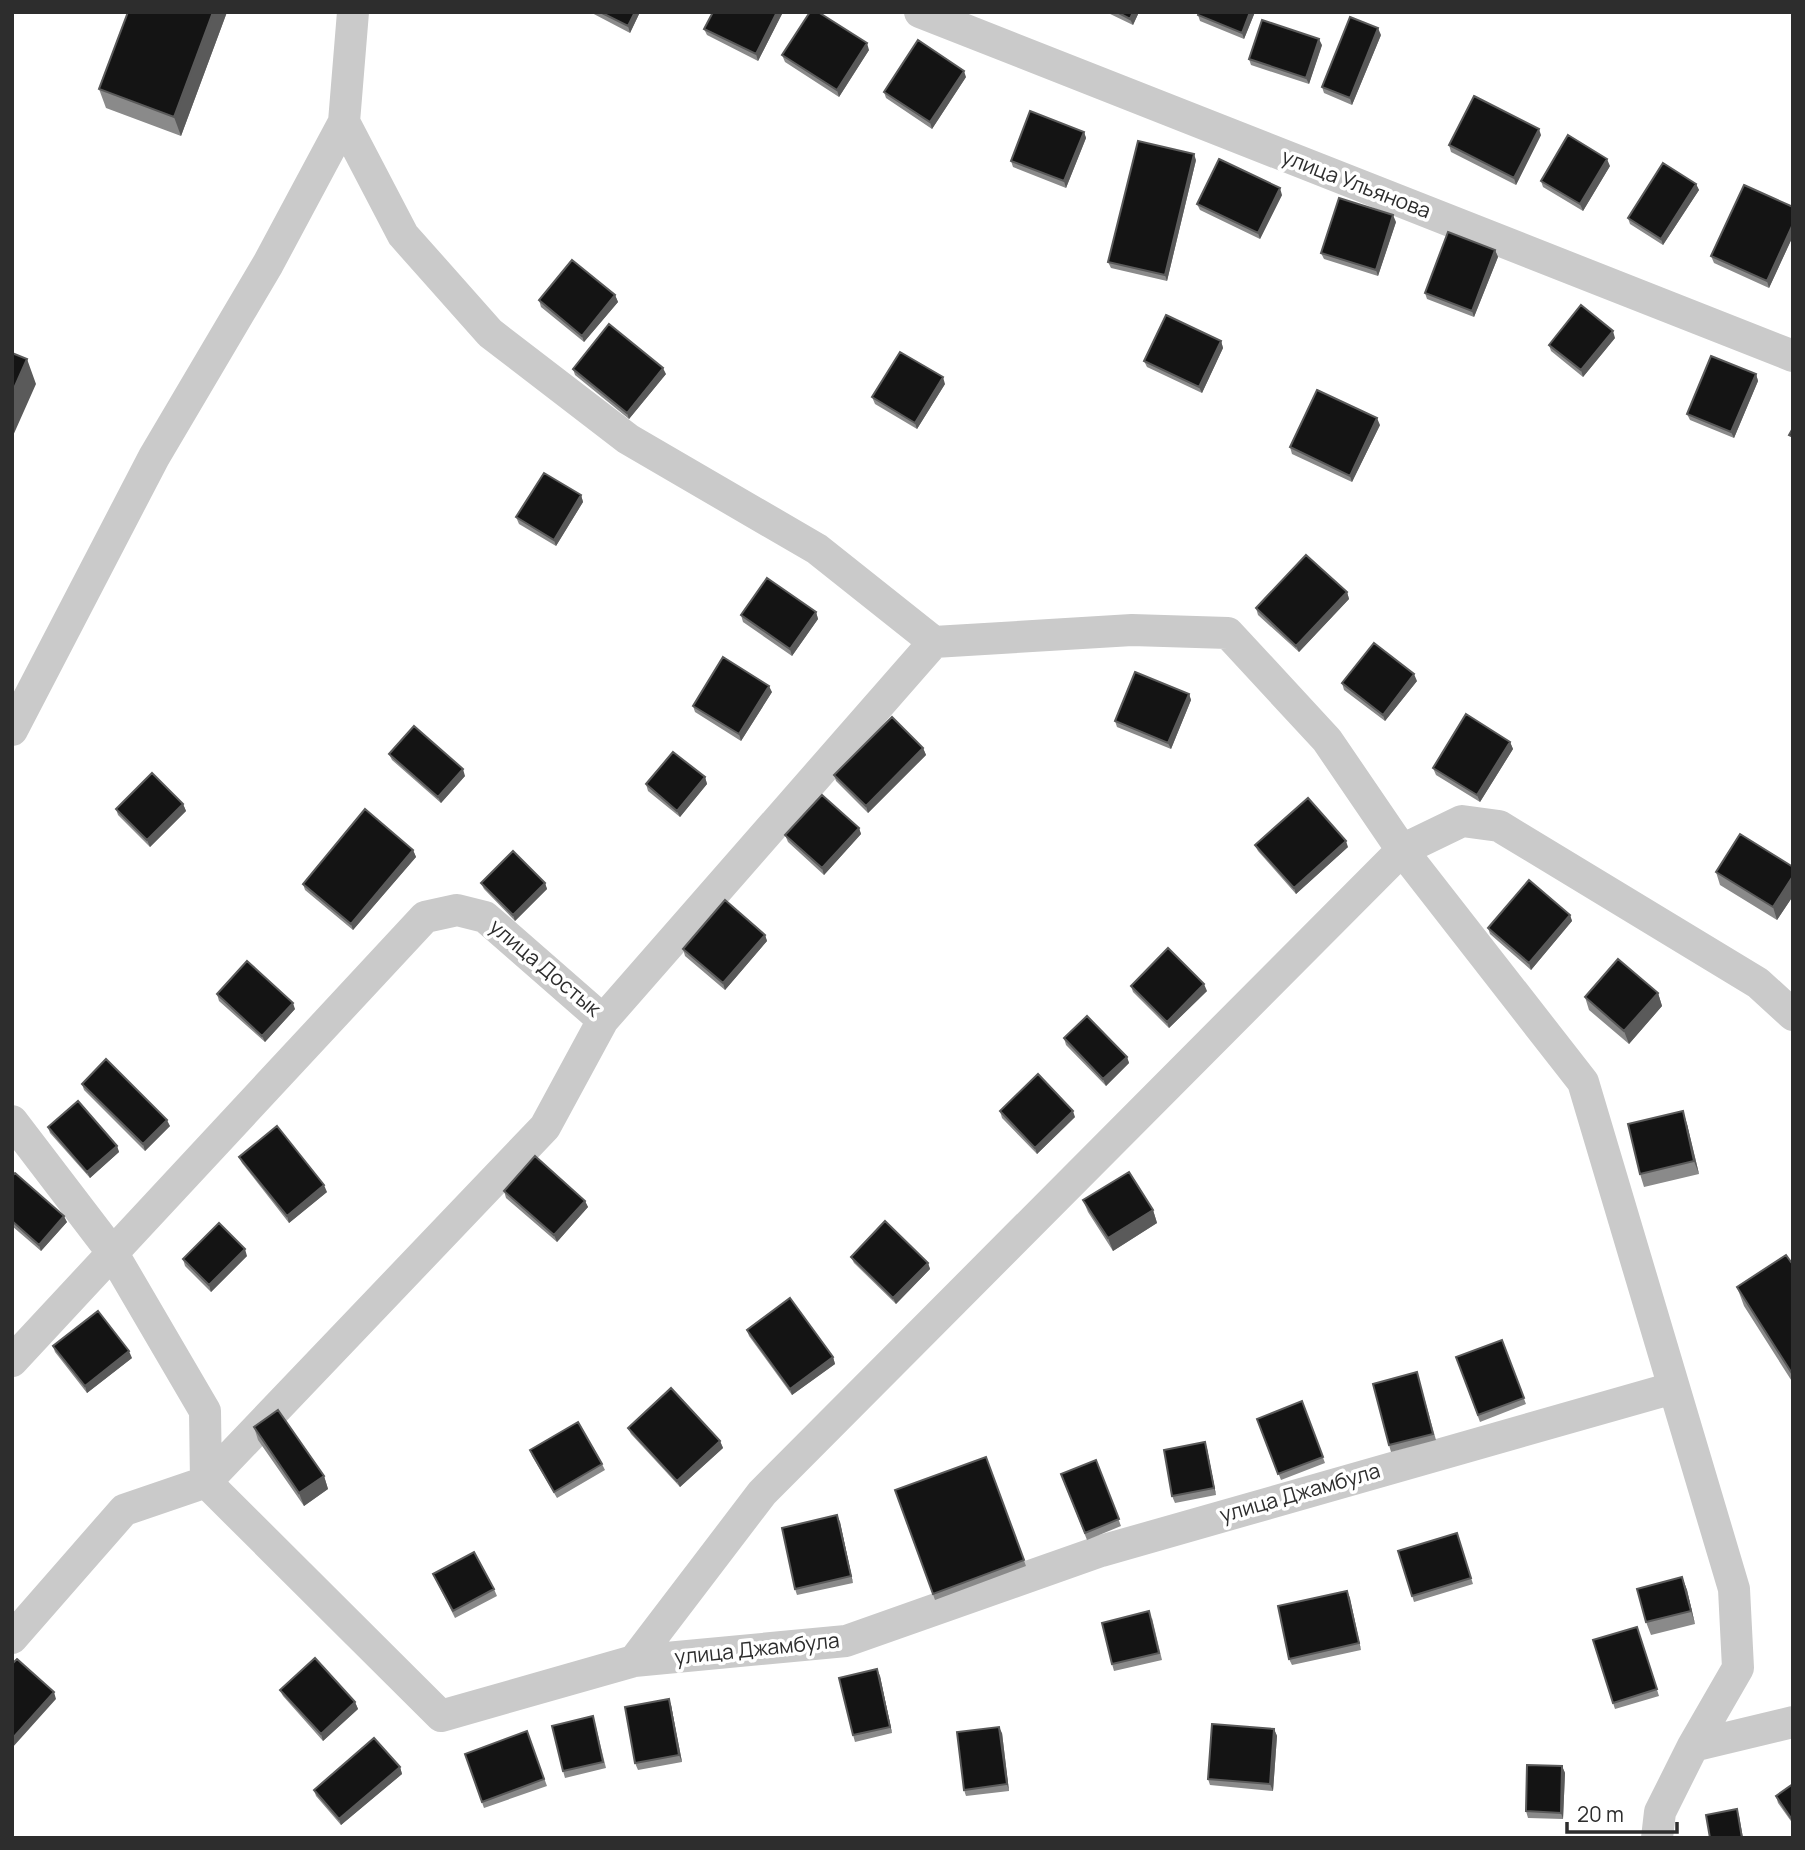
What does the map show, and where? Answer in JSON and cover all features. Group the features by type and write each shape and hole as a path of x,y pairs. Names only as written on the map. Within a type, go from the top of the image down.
{"street":[{"path":"12,730 154,457 268,264 344,122 353,12"},
{"name":"улица Ульянова","path":"920,12 1793,356"},
{"path":"344,122 403,234 490,334 628,439 817,550 934,642 1132,630 1228,634 1327,740 1402,850 1583,1082 1734,1589 1738,1668 1693,1746 1660,1812 1657,1838"},
{"name":"улица Достык","path":"12,1361 425,917 457,910 485,917 603,1020 934,642"},
{"path":"634,1661 762,1493 1402,850 1462,821 1499,826 1758,983 1793,1015"},
{"path":"12,1638 124,1510 206,1482 545,1127 603,1020"},
{"path":"12,1121 112,1252 205,1411 206,1482"},
{"name":"улица Джамбула","path":"206,1482 440,1716 634,1661 846,1641 1101,1551 1673,1388"},
{"path":"1693,1746 1793,1722"}],"building":[{"path":"128,12 213,12 174,117 99,89"},
{"path":"600,12 635,12 628,26"},
{"path":"713,12 777,12 756,54 704,29"},
{"path":"810,12 818,12 867,43 837,90 782,55"},
{"path":"1117,12 1133,12 1130,19"},
{"path":"1199,12 1250,12 1242,33 1198,15"},
{"path":"1350,17 1378,28 1350,98 1322,87"},
{"path":"1262,20 1319,39 1306,78 1249,59"},
{"path":"918,40 964,71 930,122 884,92"},
{"path":"1474,96 1539,129 1514,178 1449,145"},
{"path":"1030,111 1084,132 1064,181 1011,161"},
{"path":"1568,135 1607,159 1580,204 1541,181"},
{"path":"1138,141 1194,154 1165,275 1108,262"},
{"path":"1219,159 1280,188 1258,233 1197,204"},
{"path":"1663,163 1696,184 1661,239 1628,218"},
{"path":"1744,185 1793,207 1793,224 1767,281 1711,256"},
{"path":"1339,198 1393,215 1376,270 1321,253"},
{"path":"1448,232 1495,250 1472,311 1425,293"},
{"path":"572,260 615,295 582,336 539,300"},
{"path":"1581,305 1613,331 1581,370 1549,345"},
{"path":"1166,315 1221,341 1199,387 1144,361"},
{"path":"609,324 663,368 627,413 573,369"},
{"path":"900,352 943,377 915,423 872,397"},
{"path":"12,353 27,359 12,393"},
{"path":"1711,356 1756,374 1731,432 1687,414"},
{"path":"1317,390 1377,418 1350,476 1290,447"},
{"path":"544,473 581,495 554,540 516,517"},
{"path":"1306,555 1347,592 1296,646 1256,608"},
{"path":"767,578 816,612 790,649 741,615"},
{"path":"1374,643 1414,674 1383,715 1342,683"},
{"path":"723,657 769,686 739,734 693,706"},
{"path":"1135,672 1189,694 1168,743 1115,721"},
{"path":"1466,714 1510,742 1477,795 1433,768"},
{"path":"892,717 923,748 866,806 834,775"},
{"path":"414,726 463,769 438,797 389,754"},
{"path":"673,752 705,777 677,811 646,784"},
{"path":"152,773 183,804 147,840 116,809"},
{"path":"822,795 859,828 822,868 785,835"},
{"path":"1308,798 1346,841 1294,888 1255,845"},
{"path":"365,809 413,850 351,924 303,884"},
{"path":"1740,834 1793,867 1793,876 1773,907 1716,872"},
{"path":"513,851 545,883 513,915 481,883"},
{"path":"1529,880 1570,915 1529,963 1488,928"},
{"path":"725,900 765,935 723,983 683,949"},
{"path":"1168,948 1204,984 1167,1022 1131,986"},
{"path":"1618,959 1658,993 1624,1031 1585,997"},
{"path":"247,961 293,1003 262,1036 217,994"},
{"path":"1087,1016 1127,1057 1103,1079 1064,1038"},
{"path":"106,1059 167,1120 143,1144 82,1084"},
{"path":"1038,1074 1073,1111 1035,1148 1000,1111"},
{"path":"78,1101 117,1146 87,1172 48,1127"},
{"path":"1683,1111 1694,1161 1640,1174 1628,1124"},
{"path":"277,1126 324,1185 287,1216 239,1157"},
{"path":"535,1156 585,1201 554,1235 504,1191"},
{"path":"1129,1172 1153,1210 1108,1238 1083,1200"},
{"path":"15,1173 64,1216 39,1245 12,1221 12,1176"},
{"path":"885,1221 928,1263 893,1298 851,1257"},
{"path":"219,1223 245,1249 209,1285 183,1259"},
{"path":"1786,1255 1793,1261 1793,1375 1737,1287"},
{"path":"790,1298 833,1357 790,1389 747,1330"},
{"path":"98,1311 129,1351 85,1386 53,1346"},
{"path":"1502,1340 1524,1398 1478,1415 1456,1357"},
{"path":"1417,1372 1433,1434 1389,1445 1373,1384"},
{"path":"671,1388 720,1441 677,1481 628,1428"},
{"path":"1302,1401 1323,1457 1278,1474 1257,1419"},
{"path":"278,1410 324,1476 299,1493 254,1427"},
{"path":"578,1422 602,1464 554,1492 530,1450"},
{"path":"1205,1442 1214,1488 1172,1496 1164,1450"},
{"path":"986,1457 1024,1560 933,1594 895,1490"},
{"path":"1096,1460 1119,1519 1085,1533 1061,1474"},
{"path":"837,1515 851,1576 795,1589 782,1528"},
{"path":"1457,1533 1471,1578 1412,1596 1398,1551"},
{"path":"474,1552 494,1589 453,1611 433,1574"},
{"path":"1682,1577 1691,1611 1646,1622 1637,1589"},
{"path":"1347,1591 1359,1643 1289,1659 1278,1606"},
{"path":"1149,1611 1159,1653 1112,1664 1102,1623"},
{"path":"1637,1627 1657,1689 1613,1703 1593,1640"},
{"path":"315,1658 355,1702 321,1734 280,1690"},
{"path":"17,1659 54,1692 12,1739 12,1664"},
{"path":"877,1669 890,1727 853,1735 839,1678"},
{"path":"669,1699 679,1755 635,1763 625,1707"},
{"path":"593,1716 603,1762 563,1771 552,1726"},
{"path":"1212,1724 1274,1729 1270,1784 1208,1779"},
{"path":"999,1727 1007,1784 964,1790 957,1732"},
{"path":"527,1731 544,1779 482,1802 465,1754"},
{"path":"374,1738 400,1767 339,1819 314,1790"},
{"path":"1527,1765 1562,1766 1561,1813 1526,1811"},
{"path":"1793,1784 1793,1821 1776,1796"},
{"path":"1737,1809 1742,1838 1710,1838 1706,1815"}]}
